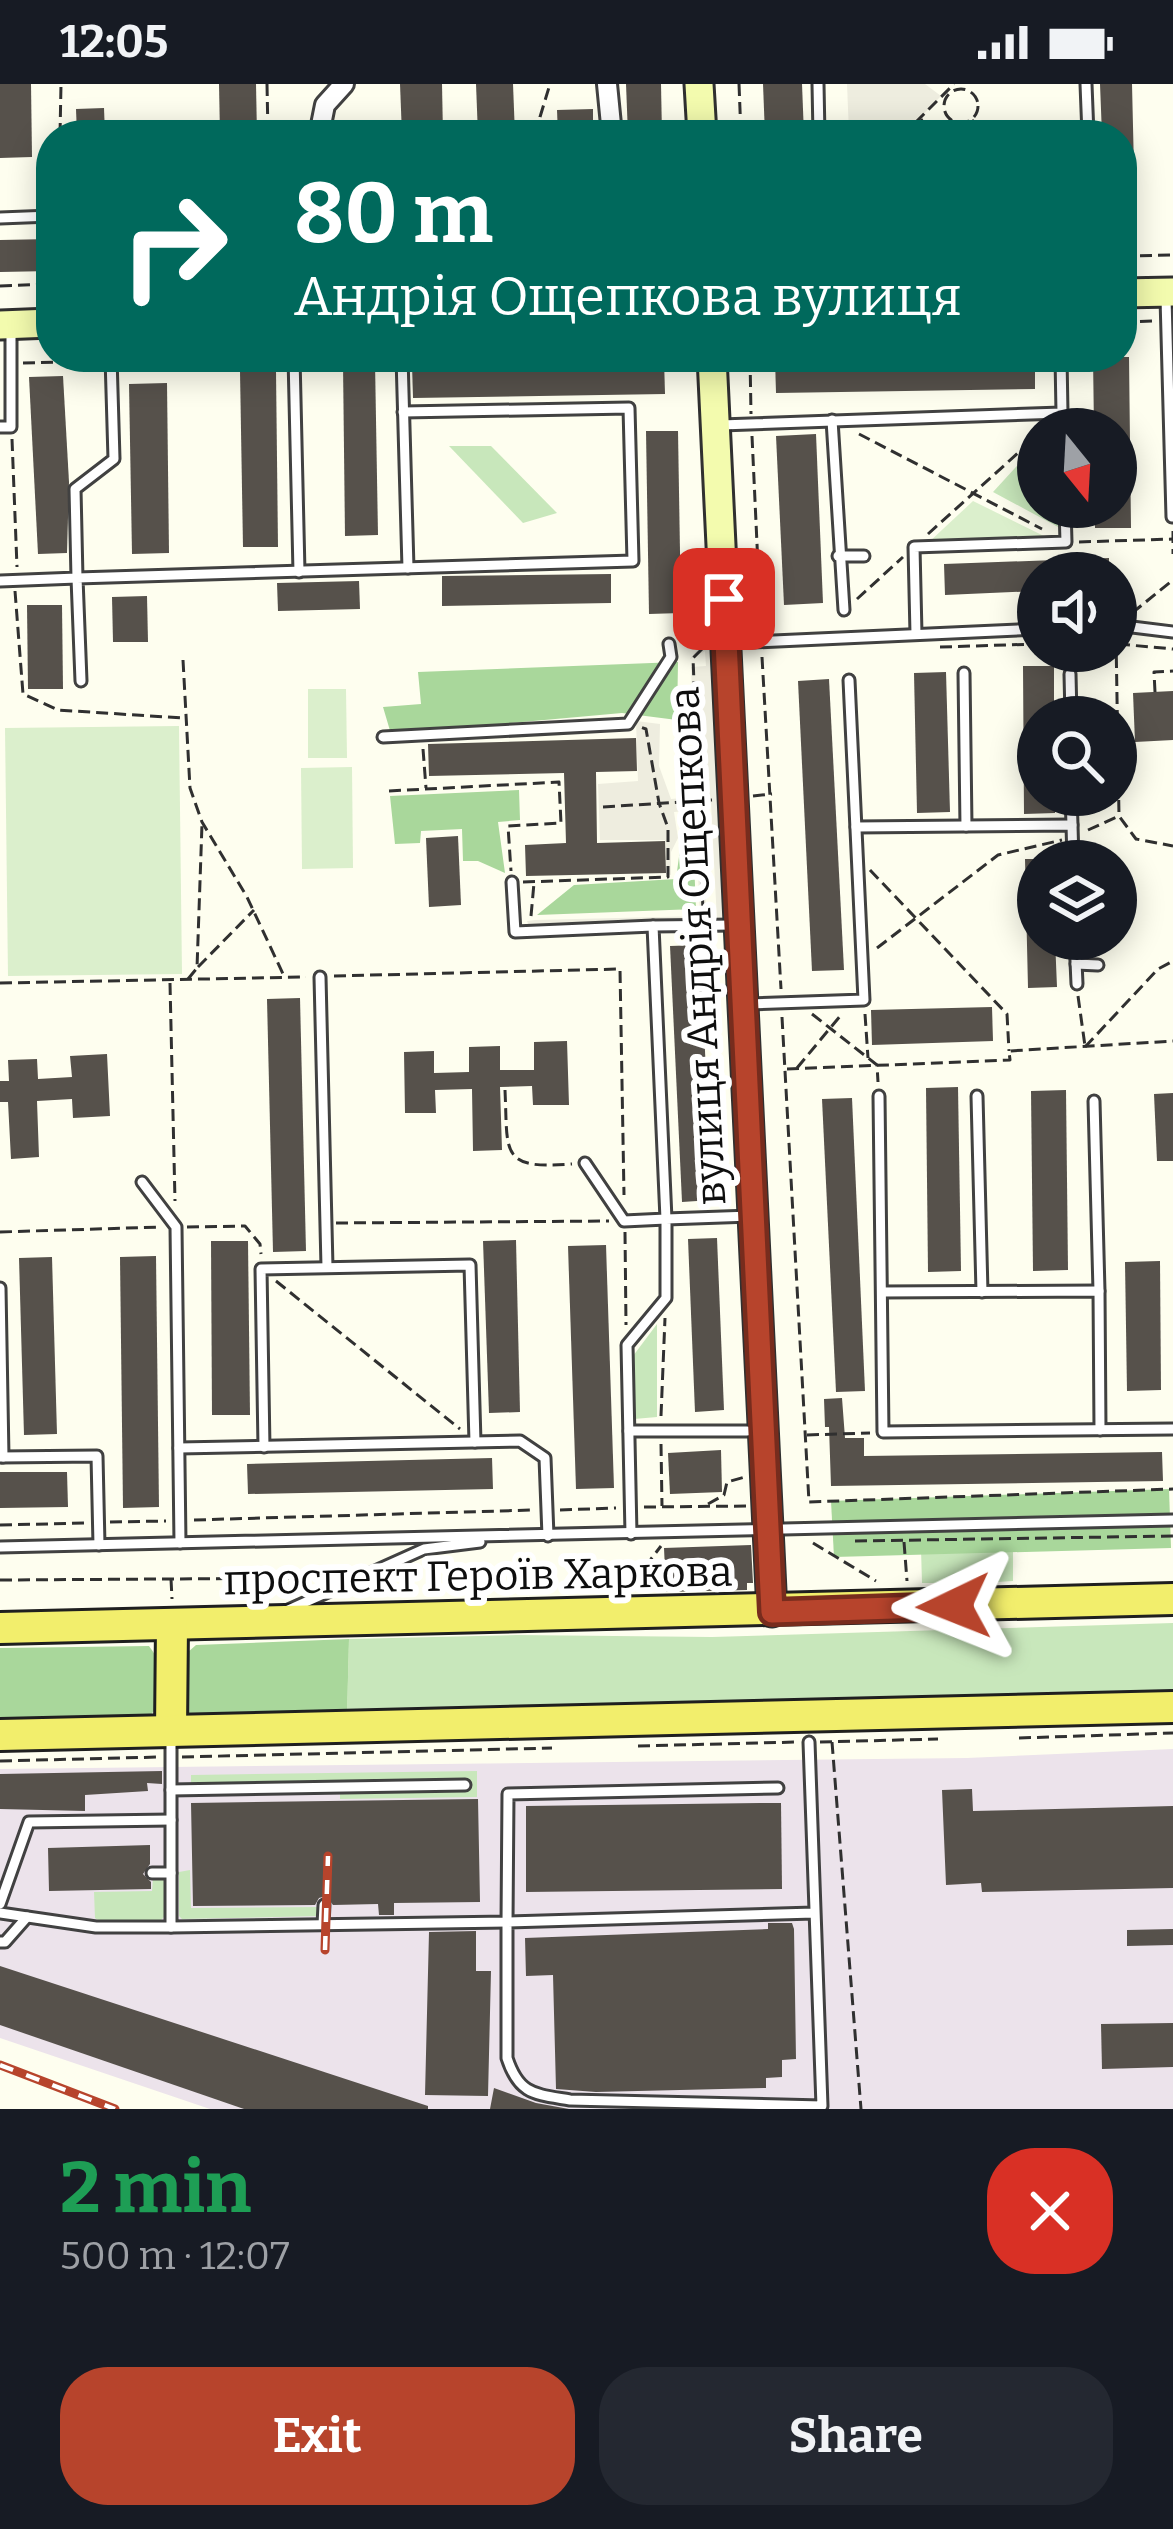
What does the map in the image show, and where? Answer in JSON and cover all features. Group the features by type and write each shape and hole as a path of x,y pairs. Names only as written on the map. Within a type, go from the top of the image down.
{"main road":[{"name":"проспект Героїв Харкова","path":"0,1628 1173,1599"},
{"path":"171,1744 172,1625"},
{"path":"0,1735 171,1744 1173,1707"}],"street":[{"path":"607,84 611,120"},
{"path":"699,84 701,120"},
{"path":"322,120 336,87"},
{"path":"1137,296 1169,302"},
{"path":"5,325 36,324"},
{"name":"вулиця Андрія Ощепкова","path":"713,372 717,643 740,925 764,1519 772,1612"}],"lane":[{"path":"818,84 819,120"},
{"path":"1086,84 1087,120"},
{"path":"0,218 36,217"},
{"path":"1169,302 1172,518"},
{"path":"5,325 10,364 6,427"},
{"path":"81,681 75,490 114,459 112,372"},
{"path":"294,372 299,572"},
{"path":"402,372 408,568"},
{"path":"1061,372 1062,408"},
{"path":"0,581 633,561 628,408 403,412"},
{"path":"716,425 1017,414"},
{"path":"832,420 844,610"},
{"path":"916,634 914,547 1066,542 1066,528"},
{"path":"838,556 864,556"},
{"path":"1137,629 1173,632"},
{"path":"717,643 1017,630"},
{"path":"383,737 628,724 671,656 669,644"},
{"path":"964,673 966,826"},
{"path":"1070,674 1070,696"},
{"path":"743,1004 858,1000 862,959 849,680"},
{"path":"1072,816 1072,840"},
{"path":"856,827 1072,831"},
{"path":"512,882 515,932 740,925"},
{"path":"632,1534 627,1345 666,1298 653,926"},
{"path":"1076,960 1077,984"},
{"path":"1076,964 1098,965"},
{"path":"320,977 327,1268"},
{"path":"879,1096 884,1432 1173,1429"},
{"path":"977,1096 982,1292"},
{"path":"1094,1101 1100,1430"},
{"path":"585,1163 624,1221 753,1216"},
{"path":"142,1182 176,1227 180,1543"},
{"path":"264,1447 261,1269 470,1265 476,1442"},
{"path":"0,1288 2,1457 97,1456 99,1545"},
{"path":"882,1292 1099,1291"},
{"path":"629,1431 747,1431"},
{"path":"179,1448 520,1441 545,1458 548,1536"},
{"path":"0,1547 662,1533 764,1519 1173,1520"},
{"path":"256,1624 424,1549 533,1536"},
{"path":"778,1788 508,1794 507,2058 514,2079 531,2093 570,2100 822,2106 809,1742"},
{"path":"171,1744 171,1927"},
{"path":"171,1790 465,1785"},
{"path":"171,1820 29,1822 0,1908 96,1927 814,1913"},
{"path":"508,1849 526,1849"},
{"path":"152,1873 171,1873"},
{"path":"323,1924 324,1905"},
{"path":"0,1942 27,1917"}],"path":[{"path":"60,120 61,84"},
{"path":"267,84 268,120"},
{"path":"540,120 550,84"},
{"path":"739,84 740,120"},
{"path":"953,84 944,103 953,120"},
{"path":"917,120 948,92 960,89 975,96 978,107 968,120"},
{"path":"1137,256 1173,255"},
{"path":"0,286 36,285"},
{"path":"1137,316 1169,302"},
{"path":"10,364 36,362"},
{"path":"750,372 809,1502 1173,1489"},
{"path":"832,420 1066,542 1173,539"},
{"path":"6,427 18,580"},
{"path":"1172,518 1173,554"},
{"path":"1137,610 1173,580"},
{"path":"962,632 964,673"},
{"path":"704,925 693,658 717,643"},
{"path":"1137,646 1173,649"},
{"path":"183,660 188,773 202,822 254,910 284,977"},
{"path":"693,670 708,668"},
{"path":"693,670 709,684"},
{"path":"1155,692 1154,671 1173,670"},
{"path":"389,791 559,782 561,824 508,826 512,882 668,877 668,828 646,729 628,724"},
{"path":"422,734 426,789"},
{"path":"745,797 772,794"},
{"path":"603,807 714,800"},
{"path":"862,959 998,855 1119,816 1136,839 1173,846"},
{"path":"197,968 202,822"},
{"path":"785,1069 1010,1060 1007,1014 857,855"},
{"path":"188,979 254,910"},
{"path":"1085,1048 1158,969 1173,961"},
{"path":"0,983 620,969 627,1345"},
{"path":"170,980 176,1227"},
{"path":"1077,984 1085,1048"},
{"path":"797,1068 858,1000"},
{"path":"858,1000 868,1058"},
{"path":"797,1002 877,1065 879,1096"},
{"path":"1010,1051 1173,1040"},
{"path":"505,1090 510,1151 518,1161 527,1167 585,1163"},
{"path":"326,1223 624,1221"},
{"path":"0,1232 245,1226 260,1244 261,1269 476,1442"},
{"path":"662,1507 666,1298"},
{"path":"806,1435 884,1432"},
{"path":"704,1507 724,1495 727,1483 753,1475 752,1482"},
{"path":"0,1525 662,1507 704,1507 764,1519"},
{"path":"654,1597 652,1559 663,1544 662,1533"},
{"path":"858,1541 1173,1536"},
{"path":"904,1540 907,1588"},
{"path":"834,1542 811,1542 890,1589"},
{"path":"0,1580 359,1578"},
{"path":"1018,1738 1173,1733"},
{"path":"638,1746 938,1739"},
{"path":"832,1742 861,2109"},
{"path":"0,1761 171,1744 552,1748"}],"shaded area":[{"path":"847,84 925,84 941,96 918,120 848,120"},
{"path":"710,640 723,921 717,921 711,803 700,805 707,921 529,926 527,921 535,920 700,916 695,810 674,812 678,838 671,852 671,875 666,874 665,840 600,840 598,784 638,781 636,721 660,724 659,766 671,799 696,797 691,667 706,666 705,651 690,659"},
{"path":"1173,1749 1173,2109 210,2109 0,2038 0,1769 967,1758"}],"green space":[{"path":"449,446 491,446 557,513 523,523"},
{"path":"1017,466 1017,505 993,492"},
{"path":"973,501 1017,523 1017,528 1048,538 928,543"},
{"path":"678,662 677,720 622,713 391,734 383,707 421,704 418,672"},
{"path":"308,689 346,689 347,758 308,758"},
{"path":"179,726 182,974 8,976 5,728"},
{"path":"352,767 353,868 302,869 301,768"},
{"path":"519,790 520,820 498,822 505,873 478,861 463,861 462,829 421,831 420,843 395,844 390,796"},
{"path":"679,813 692,813 696,909 537,915 574,885 676,879"},
{"path":"657,1324 657,1417 634,1419 633,1356"},
{"path":"1169,1489 1171,1548 834,1557 831,1501"},
{"path":"1013,1547 1013,1581 997,1582 997,1591 954,1593 953,1583 922,1583 921,1549"},
{"path":"1173,1623 1173,1693 347,1716 349,1639 712,1637"},
{"path":"349,1639 347,1716 194,1720 186,1709 187,1653 196,1645"},
{"path":"149,1646 156,1656 155,1710 145,1721 0,1722 0,1648"},
{"path":"477,1771 477,1797 340,1799 340,1790 191,1784 191,1775"},
{"path":"190,1870 191,1908 321,1907 321,1916 182,1919 179,1872"},
{"path":"153,1878 164,1880 161,1920 95,1918 94,1892 152,1891"}],"building":[{"path":"0,84 31,84 32,157 0,158"},
{"path":"219,84 256,84 257,120 220,120"},
{"path":"400,84 442,84 443,120 401,120"},
{"path":"476,84 513,84 514,120 477,120"},
{"path":"626,84 661,84 662,120 627,120"},
{"path":"763,84 802,84 803,120 764,120"},
{"path":"1100,84 1132,84 1133,120 1101,120"},
{"path":"104,108 104,120 76,120 76,109"},
{"path":"593,109 593,120 557,120 557,110"},
{"path":"36,239 36,271 0,272 0,240"},
{"path":"240,372 276,372 278,547 243,547"},
{"path":"343,372 375,372 378,535 345,536"},
{"path":"412,372 664,372 665,394 413,398"},
{"path":"775,372 1035,372 1035,389 776,393"},
{"path":"1093,372 1129,372 1130,408 1094,408"},
{"path":"63,376 69,482 67,553 38,554 29,377"},
{"path":"167,383 169,553 132,554 129,384"},
{"path":"646,431 678,431 681,613 649,614"},
{"path":"816,434 823,603 784,605 776,436"},
{"path":"1017,561 1017,592 945,595 944,564"},
{"path":"611,574 611,603 442,606 442,576"},
{"path":"359,581 360,609 278,611 277,583"},
{"path":"147,596 148,642 113,642 112,597"},
{"path":"27,605 62,605 63,689 28,689"},
{"path":"946,672 950,812 917,813 914,673"},
{"path":"1023,672 1054,672 1054,696 1023,696"},
{"path":"829,679 844,970 812,971 798,681"},
{"path":"1173,691 1173,740 1137,742 1137,696 1133,693"},
{"path":"636,738 637,771 596,772 597,843 665,841 666,873 526,876 525,845 566,843 564,773 429,776 428,744"},
{"path":"458,836 461,905 429,907 426,838"},
{"path":"700,945 712,1200 682,1202 670,946"},
{"path":"1027,960 1056,960 1057,987 1028,988"},
{"path":"300,998 306,1251 273,1252 267,999"},
{"path":"992,1007 993,1041 872,1045 871,1010"},
{"path":"567,1041 569,1105 533,1105 532,1086 500,1087 502,1150 473,1151 472,1089 435,1090 436,1113 405,1113 404,1052 434,1051 434,1073 469,1072 469,1047 500,1046 500,1070 534,1070 534,1042"},
{"path":"107,1054 110,1116 73,1118 72,1099 37,1101 39,1157 11,1159 8,1102 0,1102 0,1081 9,1081 8,1060 37,1059 38,1079 72,1077 70,1056"},
{"path":"958,1087 961,1271 928,1272 926,1088"},
{"path":"1066,1090 1068,1270 1033,1271 1031,1091"},
{"path":"1173,1093 1173,1161 1157,1161 1154,1094"},
{"path":"852,1098 865,1391 836,1392 822,1099"},
{"path":"717,1238 724,1410 695,1412 688,1239"},
{"path":"516,1240 520,1412 489,1413 483,1241"},
{"path":"211,1241 248,1241 250,1415 212,1415"},
{"path":"606,1245 614,1488 576,1489 568,1246"},
{"path":"156,1256 159,1507 123,1508 120,1257"},
{"path":"52,1257 57,1434 24,1435 19,1258"},
{"path":"1160,1261 1161,1390 1127,1391 1125,1262"},
{"path":"842,1398 845,1438 864,1438 864,1456 1162,1452 1163,1481 831,1486 824,1399"},
{"path":"721,1450 722,1492 670,1494 668,1453"},
{"path":"492,1458 493,1489 248,1494 247,1464"},
{"path":"0,1472 67,1472 68,1507 0,1508"},
{"path":"751,1545 753,1583 747,1583 747,1590 666,1592 664,1548"},
{"path":"162,1771 162,1784 147,1783 148,1791 85,1795 85,1811 0,1809 0,1774"},
{"path":"972,1789 973,1811 1173,1806 1173,1888 982,1892 981,1883 946,1885 942,1790"},
{"path":"478,1799 480,1902 394,1903 394,1915 379,1915 378,1904 333,1905 326,1896 315,1905 193,1906 191,1803"},
{"path":"781,1803 782,1889 526,1892 526,1806"},
{"path":"150,1845 150,1864 143,1874 151,1889 49,1891 48,1848"},
{"path":"768,1923 792,1923 794,1929 796,2059 782,2060 782,2077 766,2078 766,2088 556,2089 553,1975 526,1976 525,1938 768,1929"},
{"path":"1173,1929 1173,1945 1127,1946 1127,1930"},
{"path":"476,1931 476,1971 491,1971 488,2096 425,2095 429,1932"},
{"path":"0,1966 428,2109 244,2109 0,2025"},
{"path":"1173,2023 1173,2067 1102,2069 1101,2024"},
{"path":"494,2088 536,2103 569,2109 490,2109"}],"railway":[{"path":"325,1950 328,1856"},
{"path":"0,2065 115,2109"}],"route":[{"path":"724,599 772,1612 954,1606"}]}
